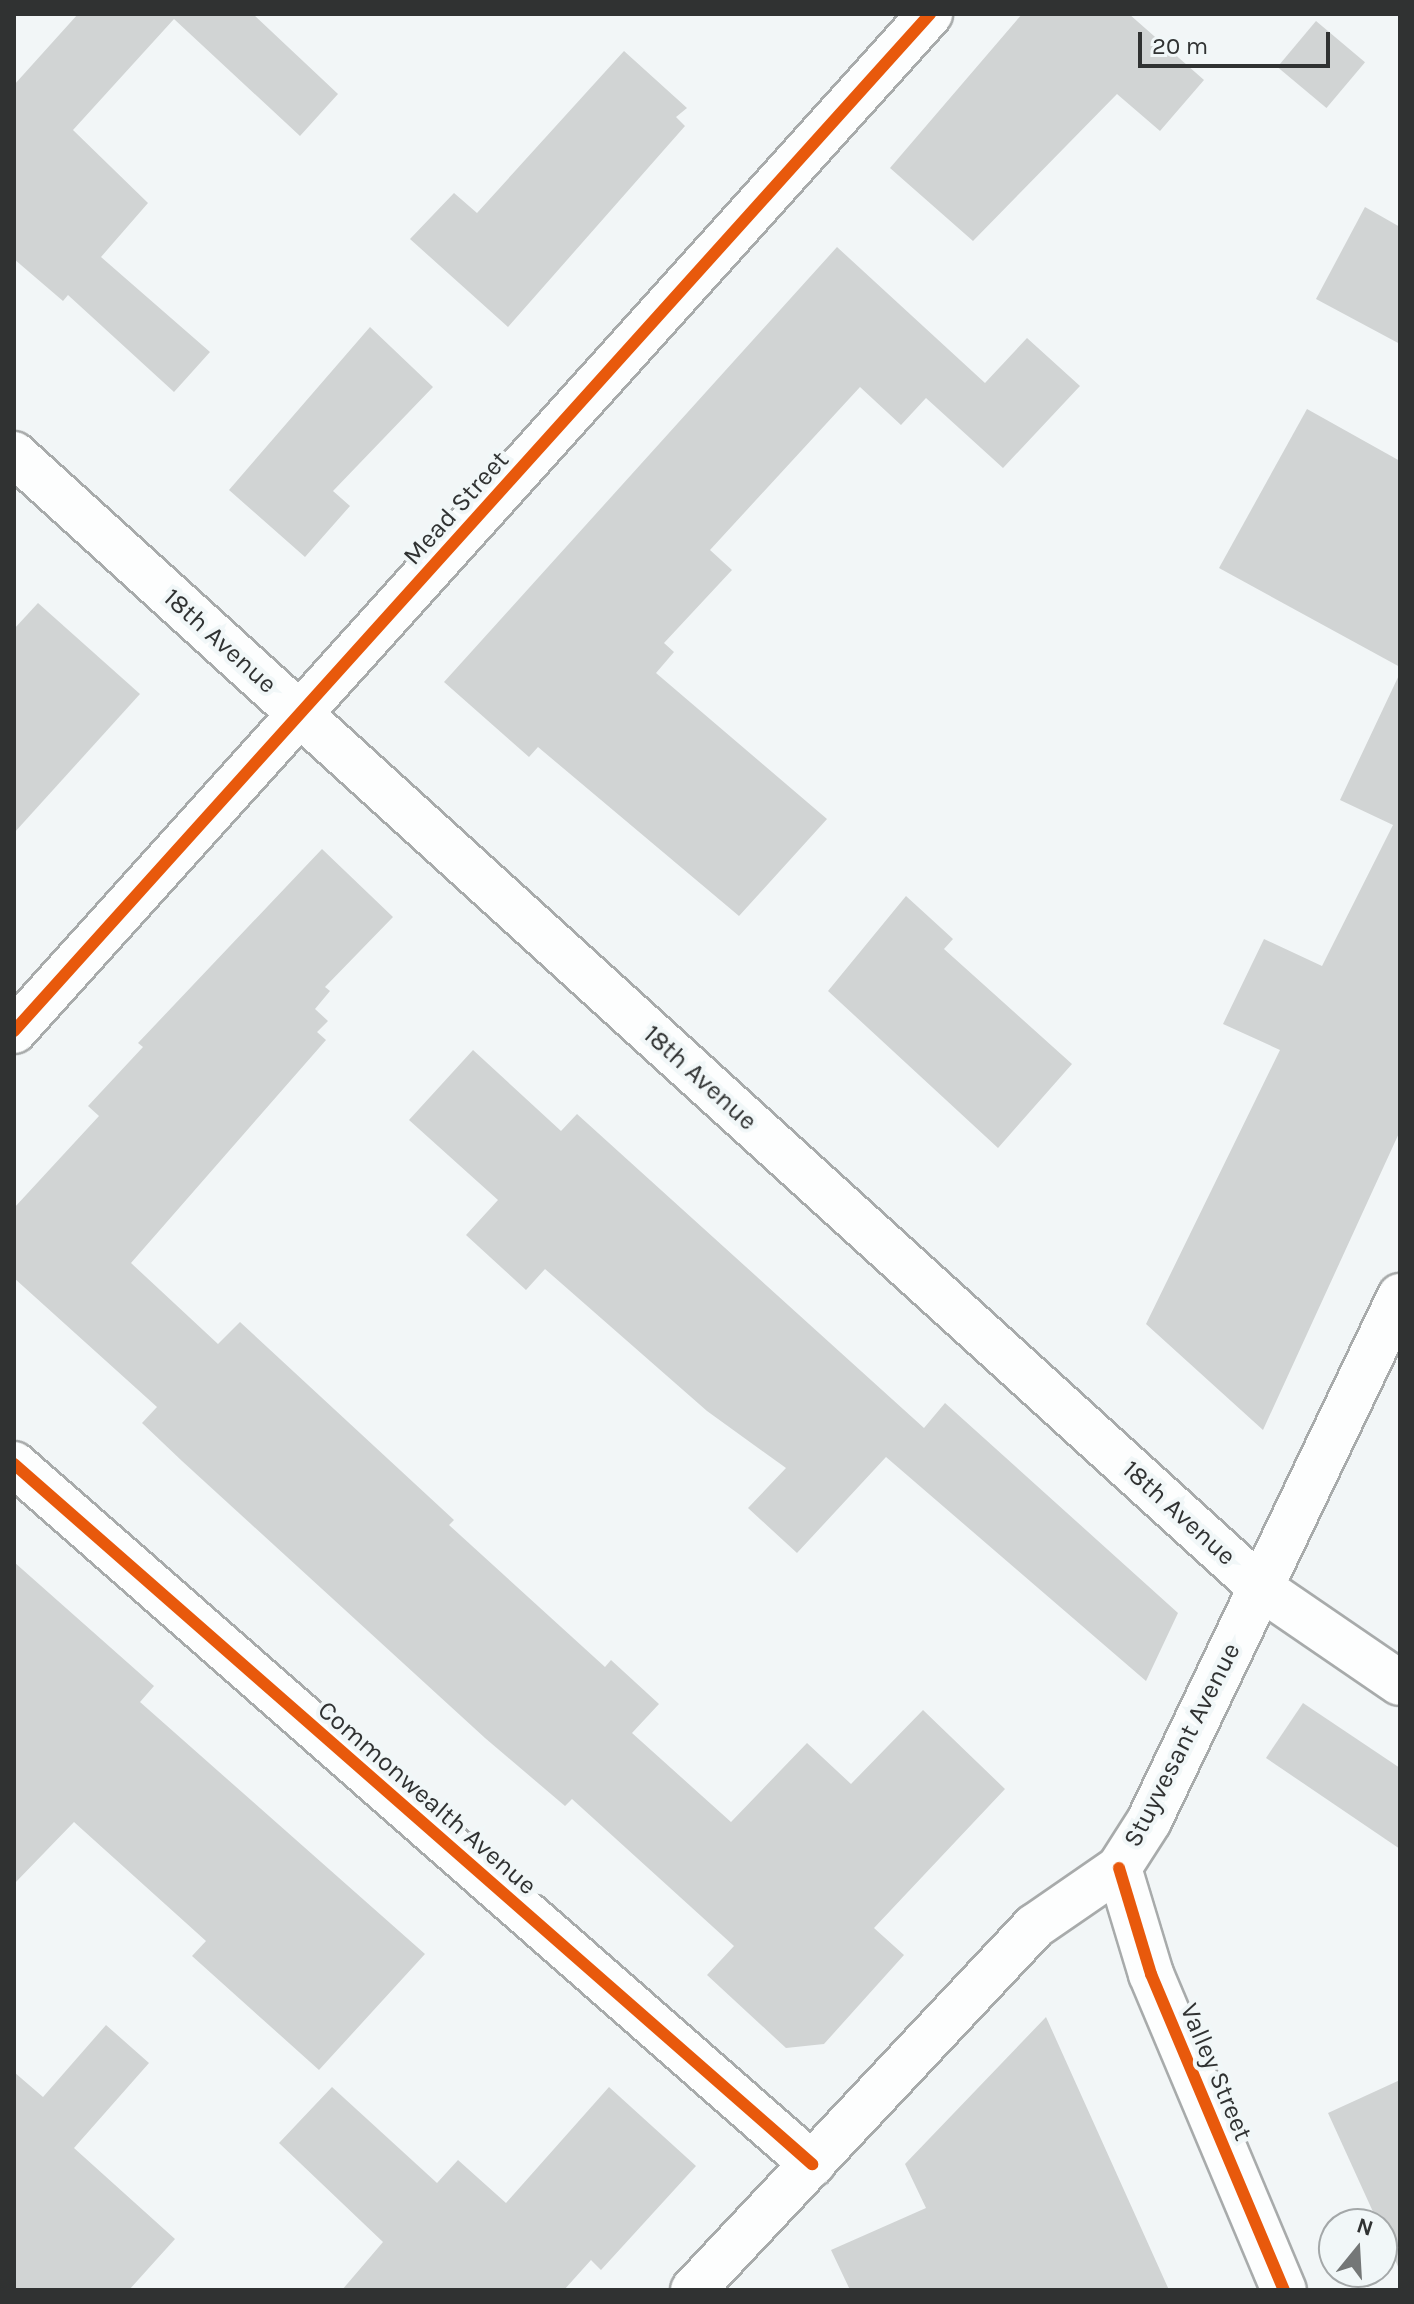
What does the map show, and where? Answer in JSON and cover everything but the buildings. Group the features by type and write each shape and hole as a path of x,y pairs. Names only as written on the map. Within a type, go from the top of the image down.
{"main road":[{"name":"Mead Street","path":"14,1031 930,14"},
{"name":"18th Avenue","path":"14,454 1261,1588 1400,1683"},
{"name":"Stuyvesant Avenue","path":"693,2290 1035,1926 1119,1868 1149,1821 1400,1296"},
{"name":"Commonwealth Avenue","path":"14,1464 812,2164"},
{"name":"Valley Street","path":"1119,1868 1151,1974 1284,2290"}],"cycle path":[{"path":"14,1031 930,14"},
{"path":"14,1464 812,2164"},
{"path":"1119,1868 1151,1974 1284,2290"}]}
